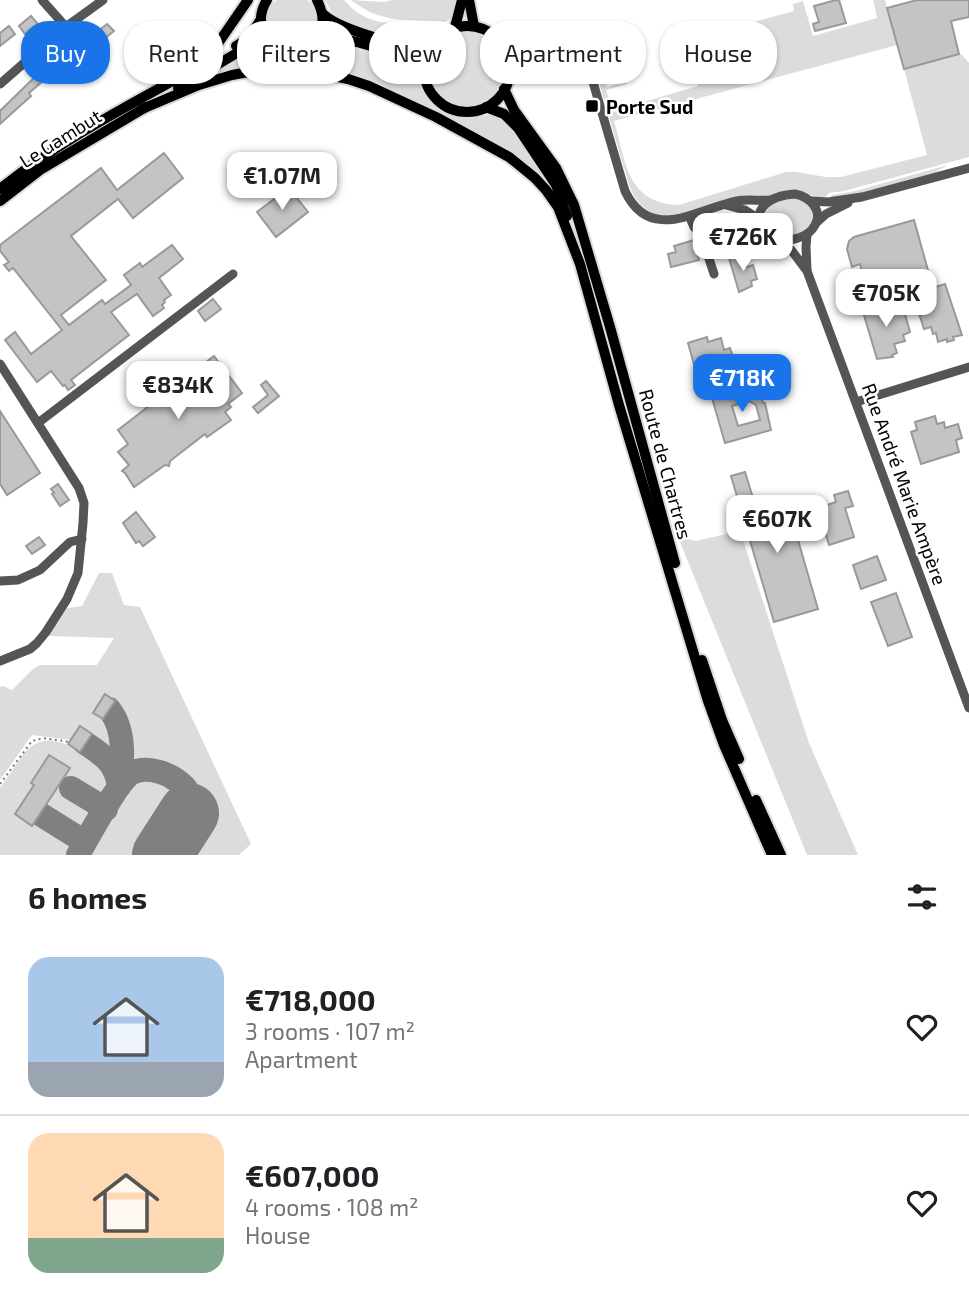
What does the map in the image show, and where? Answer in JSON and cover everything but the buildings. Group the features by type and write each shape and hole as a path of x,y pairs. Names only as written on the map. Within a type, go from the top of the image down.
{"main road":[{"path":"122,108 204,57 226,34 248,0"},
{"path":"261,19 267,0"},
{"path":"457,21 462,0"},
{"path":"469,0 474,26"},
{"path":"318,1 323,13 330,20 342,27 369,35"},
{"path":"322,21 323,13"},
{"name":"Le Gambut","path":"0,189 92,124 246,41 261,19"},
{"path":"466,26 480,29"},
{"path":"142,109 237,53"},
{"path":"142,109 199,85 259,70 294,70 324,74 369,86 458,128 520,165 546,190 558,207 580,264"},
{"path":"427,84 430,92 445,106 465,112 486,107 496,100 506,84"},
{"name":"Route de Chartres","path":"505,89 517,115 556,168 574,205 703,663 722,720 780,855"},
{"path":"486,107 511,120 548,172 565,208 619,405 708,701 772,855"},
{"name":"Le Gambut","path":"0,201 50,164 142,109"}],"street":[{"path":"42,0 61,21"},
{"path":"74,21 103,0"},
{"path":"0,84 21,66"},
{"path":"594,84 622,182 628,197 643,213 656,219 670,220 741,200 769,200 795,194 810,200 816,209 816,223"},
{"path":"810,200 828,202 862,197 969,168"},
{"path":"724,205 745,210 760,220 766,233 782,241 807,234 822,216 862,197"},
{"path":"760,220 764,205 769,200"},
{"path":"689,216 701,234 714,274"},
{"name":"Rue André Marie Ampère","path":"807,234 807,271"},
{"name":"Rue André Marie Ampère","path":"782,241 807,271 969,708"},
{"path":"38,423 233,274"},
{"path":"0,364 79,488 83,503 78,573 67,599 46,632 30,649 0,662"},
{"path":"856,401 969,367"},
{"path":"0,582 18,580 40,570 70,542 82,539"}],"path":[{"path":"0,784 32,741 43,738 70,742"}],"shaded area":[{"path":"276,0 308,0 315,12 316,21 267,21"},
{"path":"325,0 344,0 362,15 379,21 369,21 369,29 355,25 355,21 340,19 330,10"},
{"path":"351,0 457,0 453,17 447,21 401,20 381,16"},
{"path":"873,0 885,0 897,45 777,77 777,21 758,21 794,11 793,4 803,1 813,36 877,18"},
{"path":"466,31 480,34 480,84 502,84 488,101 467,107 446,101 432,84 466,84"},
{"path":"355,49 369,53 369,84 420,84 429,102 447,115 467,119 492,115 507,120 555,190 535,175 355,78"},
{"path":"961,54 969,63 969,157 829,193 824,199 789,190 761,198 734,198 688,212 660,215 647,210 637,200 628,182 599,84 606,84 607,87 627,84 606,90 613,111 698,86 697,84 752,84 614,121 631,177 648,197 661,202 679,205 786,172 841,177 927,155 904,69"},
{"path":"237,57 237,73 223,75 223,65"},
{"path":"948,165 934,173 854,195 830,198 832,195"},
{"path":"796,198 804,200 812,210 811,223 801,233 783,237 764,222 765,216 774,204"},
{"path":"740,531 809,743 858,855 807,855 678,537 696,541"},
{"path":"99,573 112,573 124,605 140,607 251,844 239,855 0,855 0,788 24,753 38,743 52,740 80,752 71,740 32,735 0,780 0,687 12,690 40,665 97,665 114,638 49,636 67,608 82,606"}],"taxiway":[{"path":"109,709 121,736 119,786"},
{"path":"85,743 108,760 115,771 119,786"},
{"path":"78,855 112,798 132,773 152,770 174,779 190,794 192,804 189,813"},
{"path":"71,788 106,809"},
{"path":"40,814 85,842"}],"runway":[{"path":"162,855 189,813"}],"place":[{"name":"Porte Sud","path":"592,106"}]}
